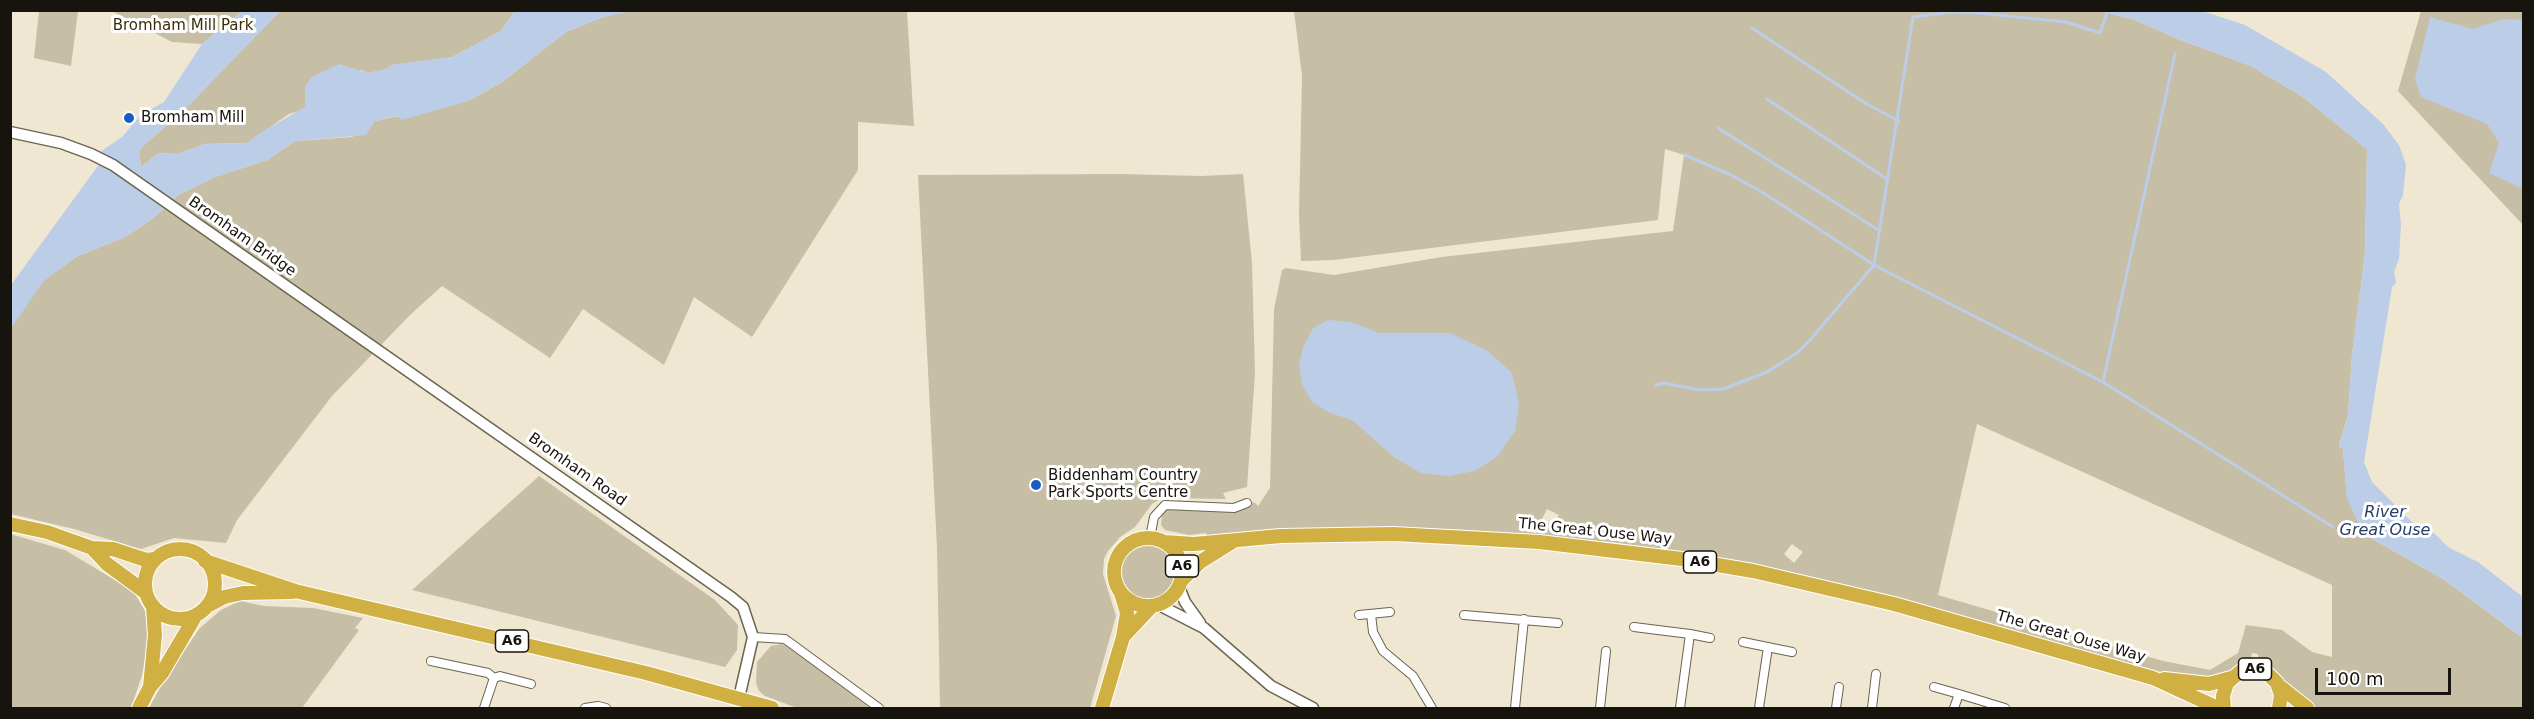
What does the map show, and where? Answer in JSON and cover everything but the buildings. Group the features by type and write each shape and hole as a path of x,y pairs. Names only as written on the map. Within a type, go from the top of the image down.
{"highway":[{"path":"12,525 46,532 92,548 113,549 146,560 155,559"},
{"name":"The Great Ouse Way","path":"1164,542 1194,544 1327,535 1466,537 1551,543 1682,559 1753,571 1894,604 2153,678 2218,708"},
{"name":"A6","path":"1102,708 1123,637 1127,613 1115,579 1118,556 1128,545 1150,538 1164,542 1179,558 1181,584 1171,598 1156,606 1123,637"},
{"name":"The Great Ouse Way","path":"1181,584 1200,562 1234,541"},
{"path":"92,548 107,564 145,592 153,607 155,635 150,687"},
{"path":"139,708 196,615 207,606 214,588 214,578 205,561 190,551 181,549 163,553 155,559 145,580 145,592"},
{"name":"A6","path":"205,561 295,591 646,673 772,708"},
{"name":"A6","path":"207,606 224,597 243,593 295,591"},
{"path":"1121,593 1138,605 1156,606"},
{"path":"153,607 173,619 196,615"},
{"name":"A6","path":"2224,708 2224,689 2230,678 2241,671 2254,669 2265,672 2307,708"},
{"name":"The Great Ouse Way","path":"2153,678 2210,684 2230,678"},
{"name":"A6","path":"2277,683 2281,695 2279,708"}],"street":[{"name":"Bromham Bridge","path":"10,132 61,143 100,158 365,343"},
{"name":"Bromham Road","path":"365,343 732,597 743,607 753,637"},
{"path":"1150,538 1154,517 1165,505 1234,508 1248,503"},
{"path":"1181,584 1185,602 1204,628 1271,686 1313,708"},
{"path":"1156,606 1204,628"},
{"path":"1359,615 1390,612"},
{"path":"1371,614 1373,632 1383,651 1413,676 1432,708"},
{"path":"1464,615 1558,623"},
{"path":"1515,708 1524,620"},
{"path":"1634,627 1710,638"},
{"path":"1680,708 1690,634"},
{"path":"739,698 753,637 786,639 879,708"},
{"path":"1743,642 1792,652"},
{"path":"1759,708 1768,647"},
{"path":"1600,708 1606,651"},
{"path":"431,661 488,673 494,678"},
{"path":"1872,708 1876,674"},
{"path":"494,678 500,676 531,684"},
{"path":"484,708 494,678"},
{"path":"1836,708 1839,687"},
{"path":"1934,687 2005,708"},
{"path":"1954,708 1959,694"},
{"path":"585,708 598,706 606,708"}],"green space":[{"path":"633,10 907,11 914,126 858,122 858,170 752,337 694,297 664,365 583,309 550,358 442,286 410,315 332,396 237,520 226,543 174,538 141,549 74,529 11,514 10,328 43,281 76,257 125,237 152,219 180,194 215,177 267,160 295,141 352,137 375,121 468,101 502,82 566,32 603,17"},
{"path":"39,11 78,11 71,66 34,58"},
{"name":"Bromham Mill Park","path":"112,11 242,11 202,44 172,42"},
{"path":"280,11 515,11 501,31 452,57 392,65 387,69 368,73 361,70 306,96 306,107 289,114 247,143 205,144 177,154 159,153 141,167 139,151 145,144 181,113"},
{"path":"1294,11 2098,11 2133,19 2178,39 2251,66 2303,97 2367,149 2365,253 2352,355 2348,415 2339,446 2343,449 2347,498 2369,537 2443,579 2523,638 2523,708 2315,708 2260,665 2258,654 2252,653 2251,662 2217,679 2164,673 1825,580 1683,552 1611,542 1467,530 1395,528 1280,529 1207,538 1206,533 1189,535 1165,530 1161,525 1162,517 1158,515 1168,508 1236,511 1254,502 1258,506 1270,488 1274,309 1282,270 1286,268 1334,275 1442,257 1673,231 1684,155 1665,149 1658,220 1334,260 1301,261 1299,215 1302,76","holes":["1977,424 2332,585 2332,657 2312,652 2282,630 2246,625 2238,653 2210,670 2163,661 1938,595","1547,509 1559,515 1553,525 1541,521","1792,544 1803,552 1794,563 1784,554"]},
{"path":"2421,11 2523,11 2523,225 2398,91"},
{"name":"Biddenham Country Park Sports Centre","path":"1243,174 1252,263 1255,374 1247,487 1223,493 1226,499 1162,498 1152,504 1135,527 1120,537 1108,551 1104,559 1103,574 1116,616 1090,708 940,708 937,548 918,175 1201,176"},
{"path":"539,476 715,600 738,625 737,650 725,667 412,590"},
{"path":"10,534 65,550 133,591 145,611 149,638 142,675 131,708 11,708"},
{"path":"1143,545 1153,545 1163,549 1171,557 1175,572 1171,587 1163,595 1153,599 1143,599 1133,595 1125,587 1121,577 1121,567 1125,557 1133,549"},
{"path":"240,601 264,606 313,608 363,618 355,628 359,630 302,708 149,708 167,675 200,628 221,610"},
{"path":"782,644 794,649 870,708 797,708 765,696 759,691 756,683 757,662 771,646"}],"water":[{"path":"242,11 280,11 181,113 145,144 139,151 141,167 159,153 177,154 205,144 247,143 305,107 305,86 312,77 339,64 368,73 387,69 391,65 452,57 501,31 515,11 633,11 603,17 566,32 502,82 468,101 402,120 396,116 375,121 366,135 295,141 267,160 215,177 180,194 152,219 125,237 76,257 44,281 11,328 11,285 100,163 100,152 122,137 141,115 164,102 202,44"},
{"name":"River Great Ouse","path":"2098,11 2202,11 2245,25 2326,72 2383,124 2399,145 2406,165 2403,195 2399,204 2401,224 2399,259 2394,272 2396,283 2392,287 2364,462 2372,482 2414,524 2435,534 2448,547 2478,562 2523,597 2523,638 2443,579 2369,537 2357,521 2347,498 2343,449 2339,447 2348,415 2352,355 2365,253 2367,149 2303,97 2251,66 2178,39 2133,19"},
{"path":"2430,17 2473,29 2504,19 2523,20 2523,189 2489,173 2499,143 2487,124 2421,97 2415,79"},
{"path":"1328,320 1351,322 1379,333 1450,333 1488,351 1512,373 1519,404 1515,431 1497,457 1475,471 1449,476 1421,473 1395,458 1352,420 1330,413 1312,402 1302,384 1299,364 1303,347 1313,328"}],"waterway":[{"path":"1656,385 1664,383 1699,390 1723,389 1767,372 1797,353 1874,265 1913,17 1952,12 1978,13 2066,22 2100,33 2108,10"},
{"path":"1752,28 1865,103 1899,121"},
{"path":"2103,382 2175,54"},
{"path":"1767,99 1887,179"},
{"path":"1718,128 1880,231"},
{"path":"1685,155 1731,175 1762,192 1874,265 2103,382 2333,527"}],"place":[{"name":"Bromham Mill","path":"129,118"},
{"name":"Biddenham Country Park Sports Centre","path":"1036,485"}]}
